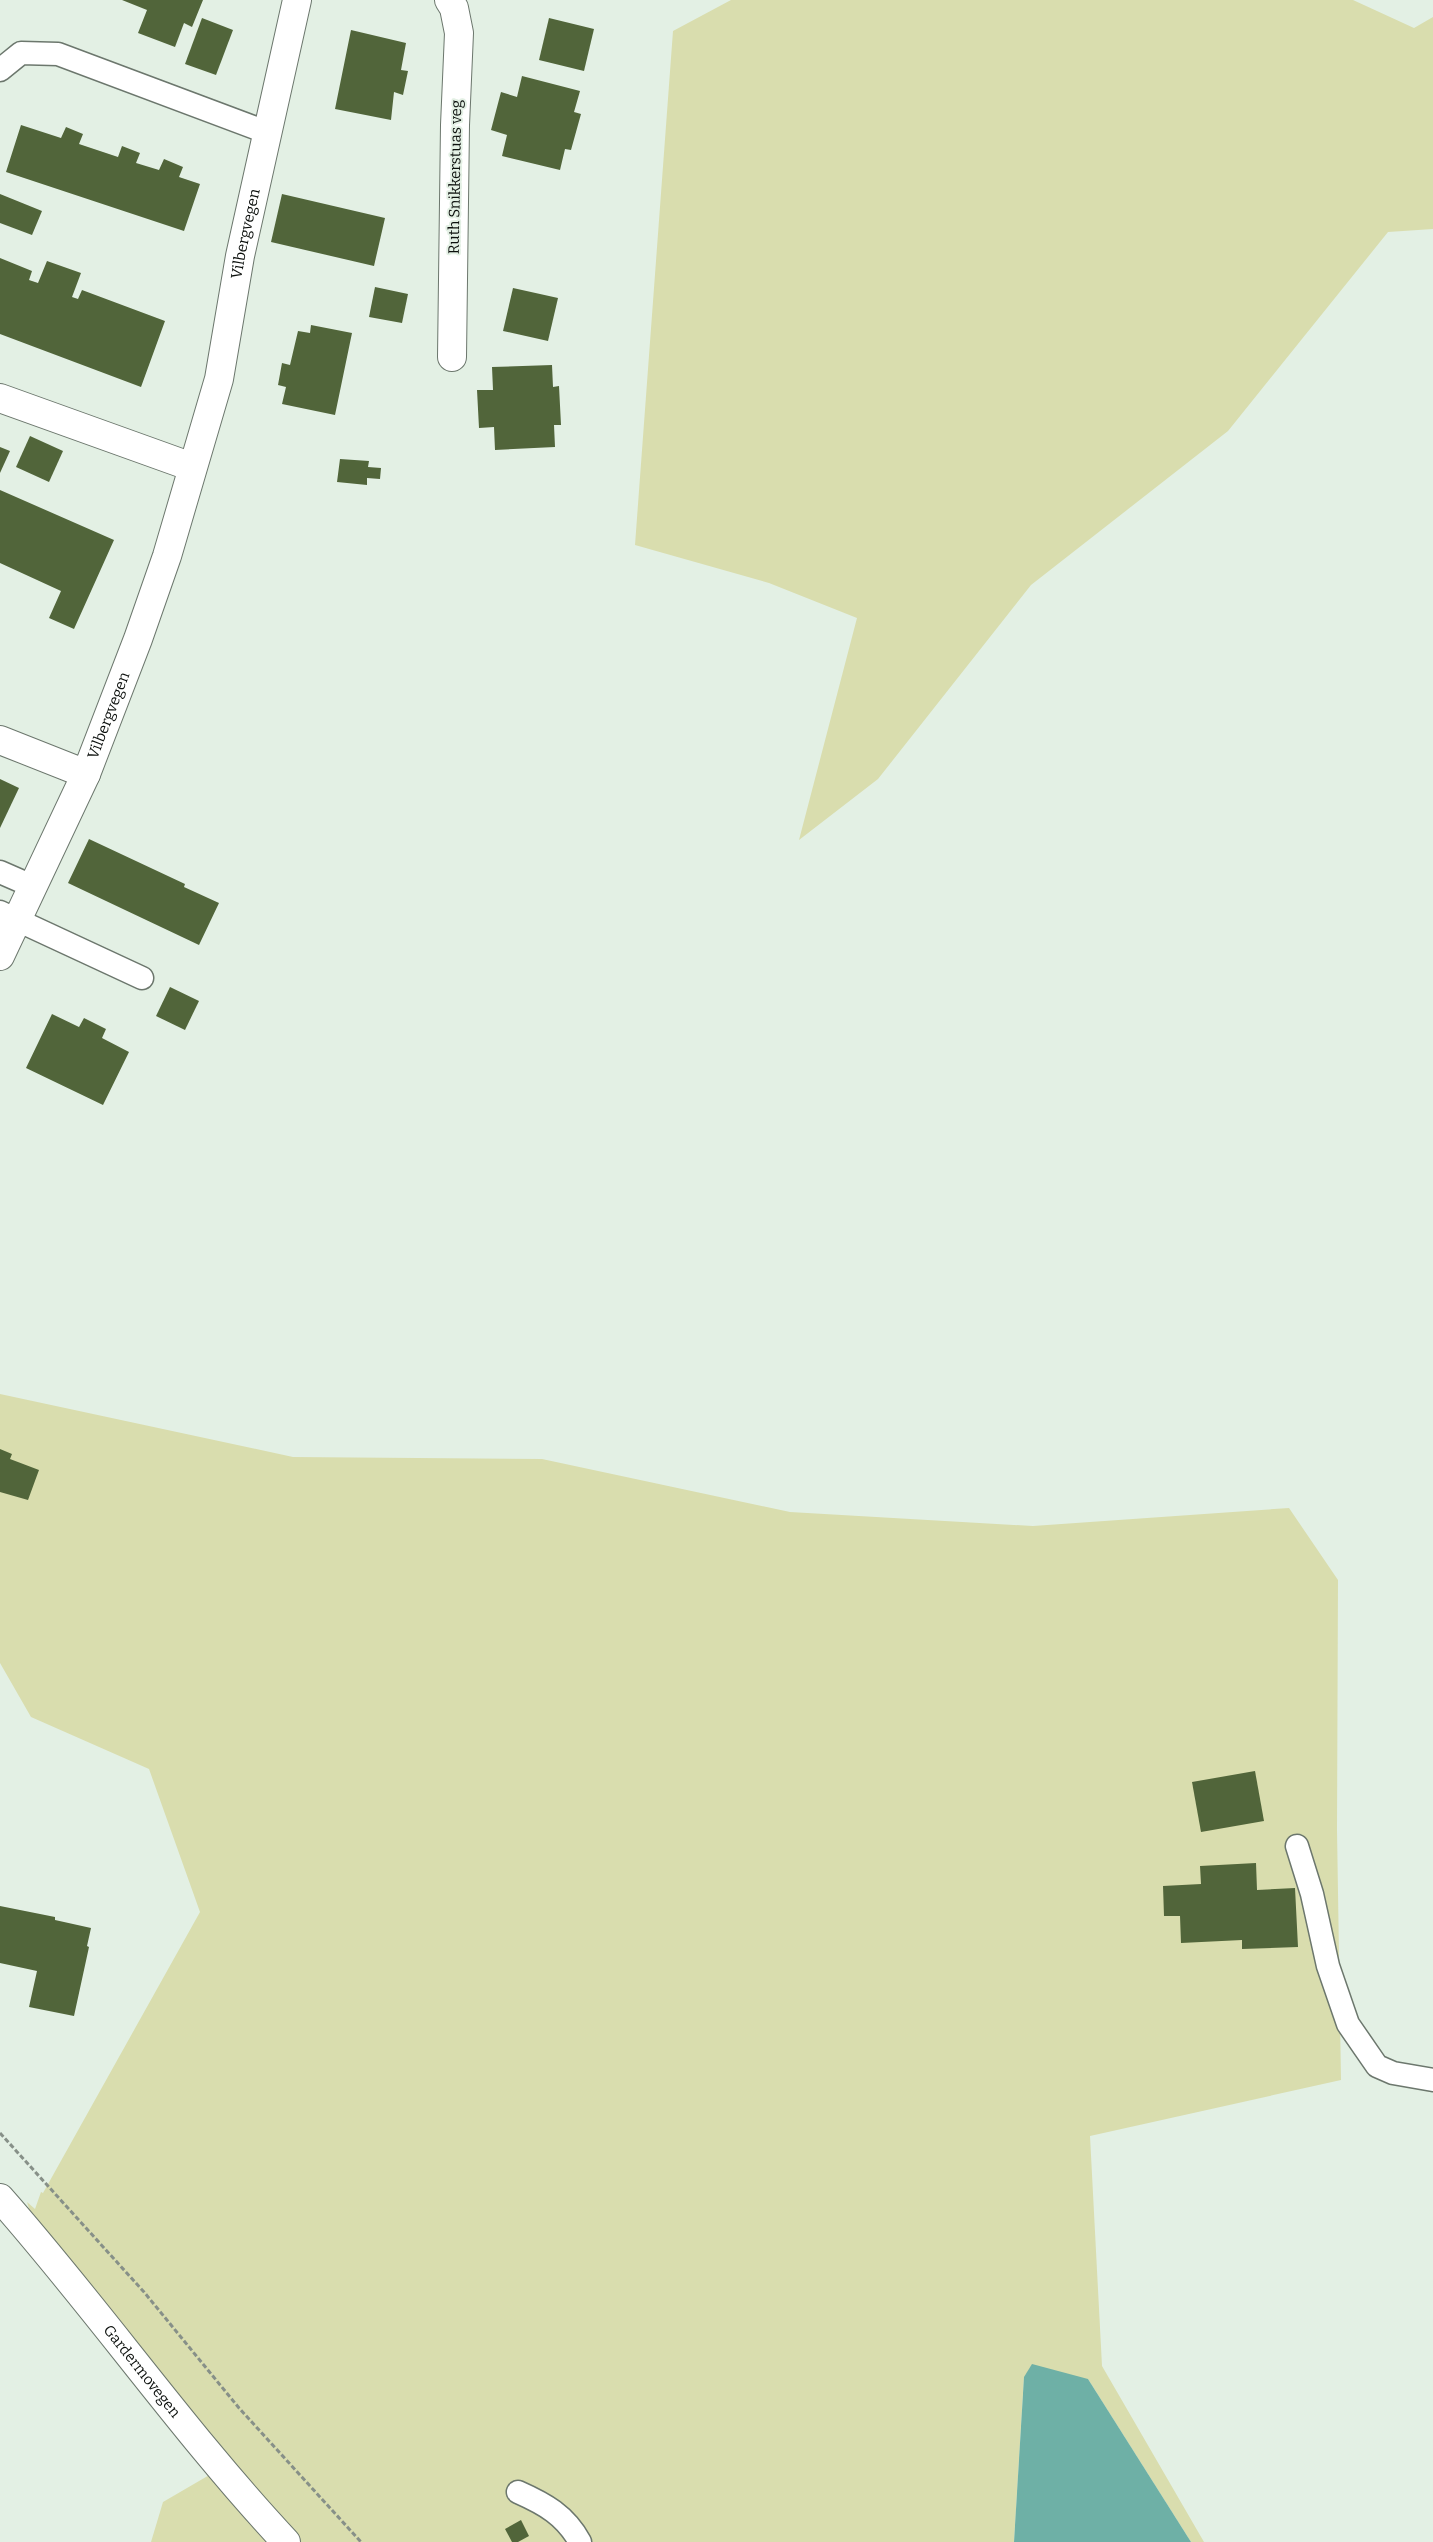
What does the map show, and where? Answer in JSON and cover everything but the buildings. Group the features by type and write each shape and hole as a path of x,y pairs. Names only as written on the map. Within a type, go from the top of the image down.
{"street":[{"name":"Vilbergvegen","path":"0,956 9,916 32,886 59,834 86,774 138,639 167,556 219,379 240,256 269,133 297,0"},
{"name":"Ruth Snikkerstuas veg","path":"449,0 454,8 459,33 455,125 452,357"},
{"path":"0,398 192,467"},
{"path":"0,740 86,774"},
{"name":"Gardermovegen","path":"0,2198 41,2245 213,2459 286,2542"}],"lane":[{"path":"0,70 21,53 58,54 269,133"},
{"path":"0,872 32,886"},
{"path":"9,916 142,978"},
{"path":"1297,1846 1312,1894 1328,1966 1348,2024 1377,2066 1394,2073 1433,2080"},
{"path":"518,2492 548,2505 574,2532 580,2542"}],"path":[{"path":"0,2133 144,2292 239,2408 361,2542"}],"green space":[{"path":"731,0 1353,0 1414,28 1433,17 1433,229 1388,232 1228,431 1031,585 878,779 799,840 857,618 769,583 635,545 673,31"},
{"path":"0,1394 293,1457 542,1459 790,1512 1033,1526 1289,1508 1338,1580 1337,1830 1341,2080 1090,2136 1102,2366 1204,2542 1191,2542 1088,2379 1024,2377 1014,2542 151,2542 163,2502 230,2463 31,2215 27,2202 35,2209 41,2192 43,2193 200,1912 149,1769 31,1717 0,1663"}],"water":[{"path":"1032,2364 1088,2379 1191,2542 1014,2542 1024,2377"}]}
